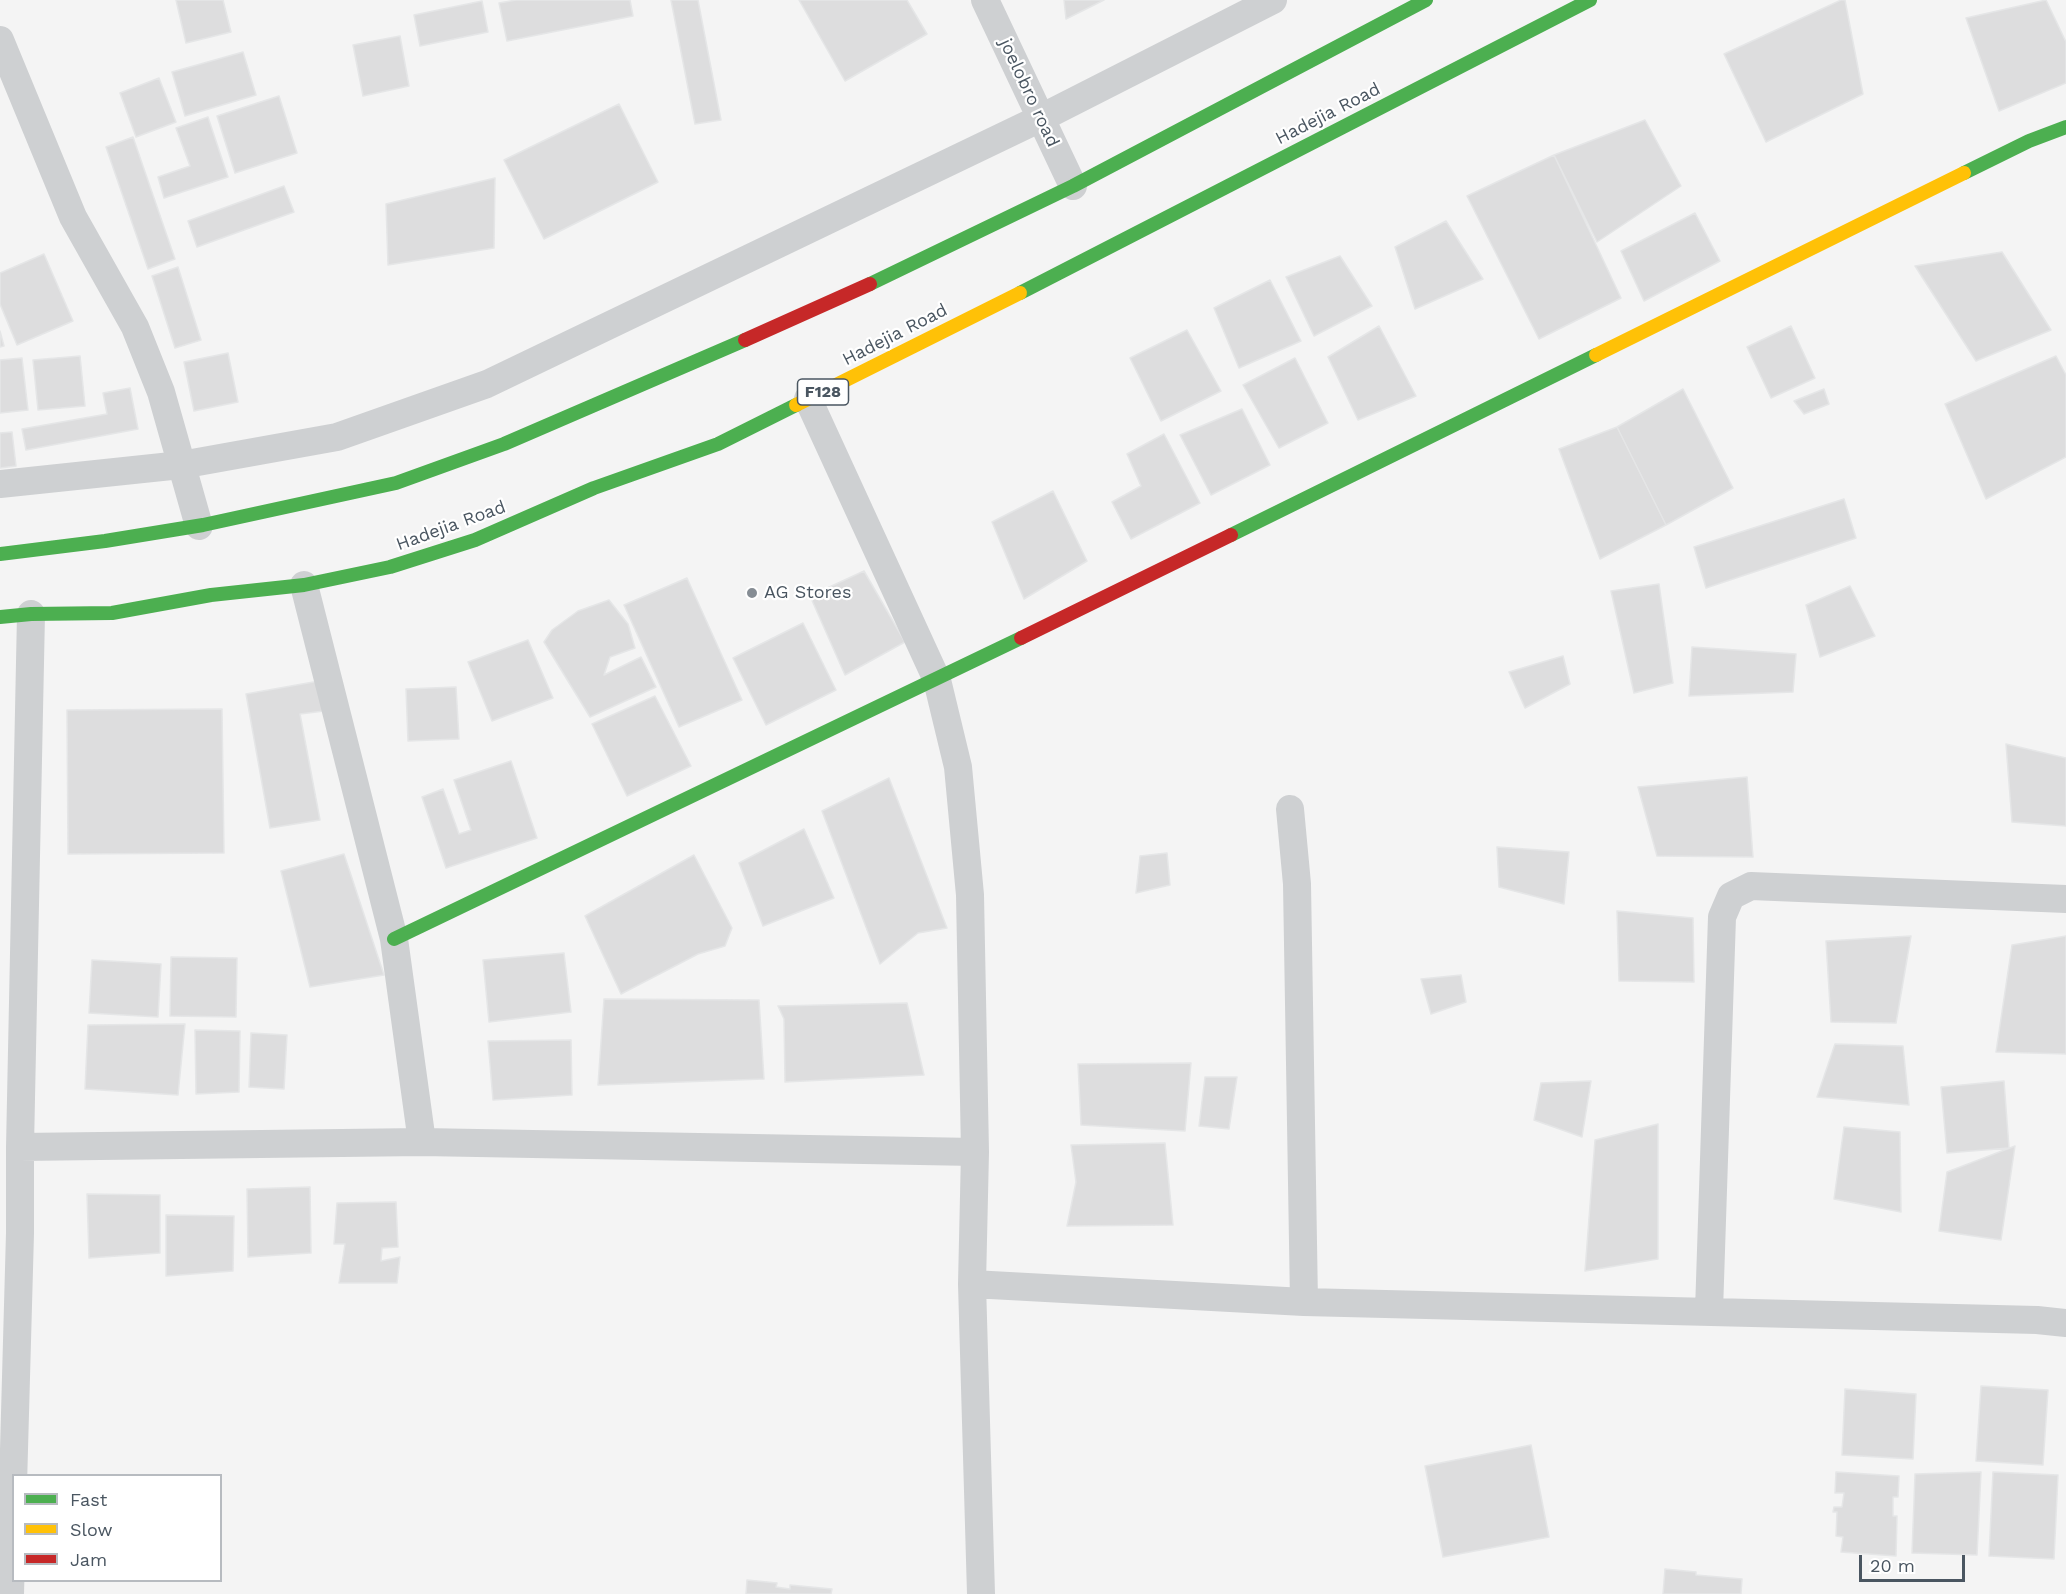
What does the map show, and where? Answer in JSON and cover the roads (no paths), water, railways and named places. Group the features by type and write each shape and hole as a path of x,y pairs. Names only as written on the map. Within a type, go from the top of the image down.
{"main road":[{"path":"0,554 199,526 396,483 504,444 823,307 1073,186 1426,0"},
{"name":"Hadejia Road","path":"0,617 32,614 112,613 211,595 304,585 390,567 475,540 594,488 718,444 1096,255 1590,0"},
{"path":"394,939 937,680 2030,141 2066,127"}],"street":[{"name":"joelobro road","path":"985,0 1073,186"},
{"path":"0,484 181,465 338,437 487,384 1041,118 1273,0"},
{"path":"0,40 73,217 135,327 161,392 199,526"},
{"path":"808,399 937,680 958,767 970,895 975,1152 972,1284 981,1594"},
{"path":"304,585 394,939 422,1142"},
{"path":"10,1594 10,1233 20,1147 32,614"},
{"path":"1290,809 1297,884 1304,1302"},
{"path":"1709,1311 1722,917 1731,896 1751,886 2066,899"},
{"path":"20,1147 422,1142 975,1152"},
{"path":"972,1284 1304,1302 2037,1320 2066,1323"}],"place":[{"name":"AG Stores","path":"752,593"}]}
